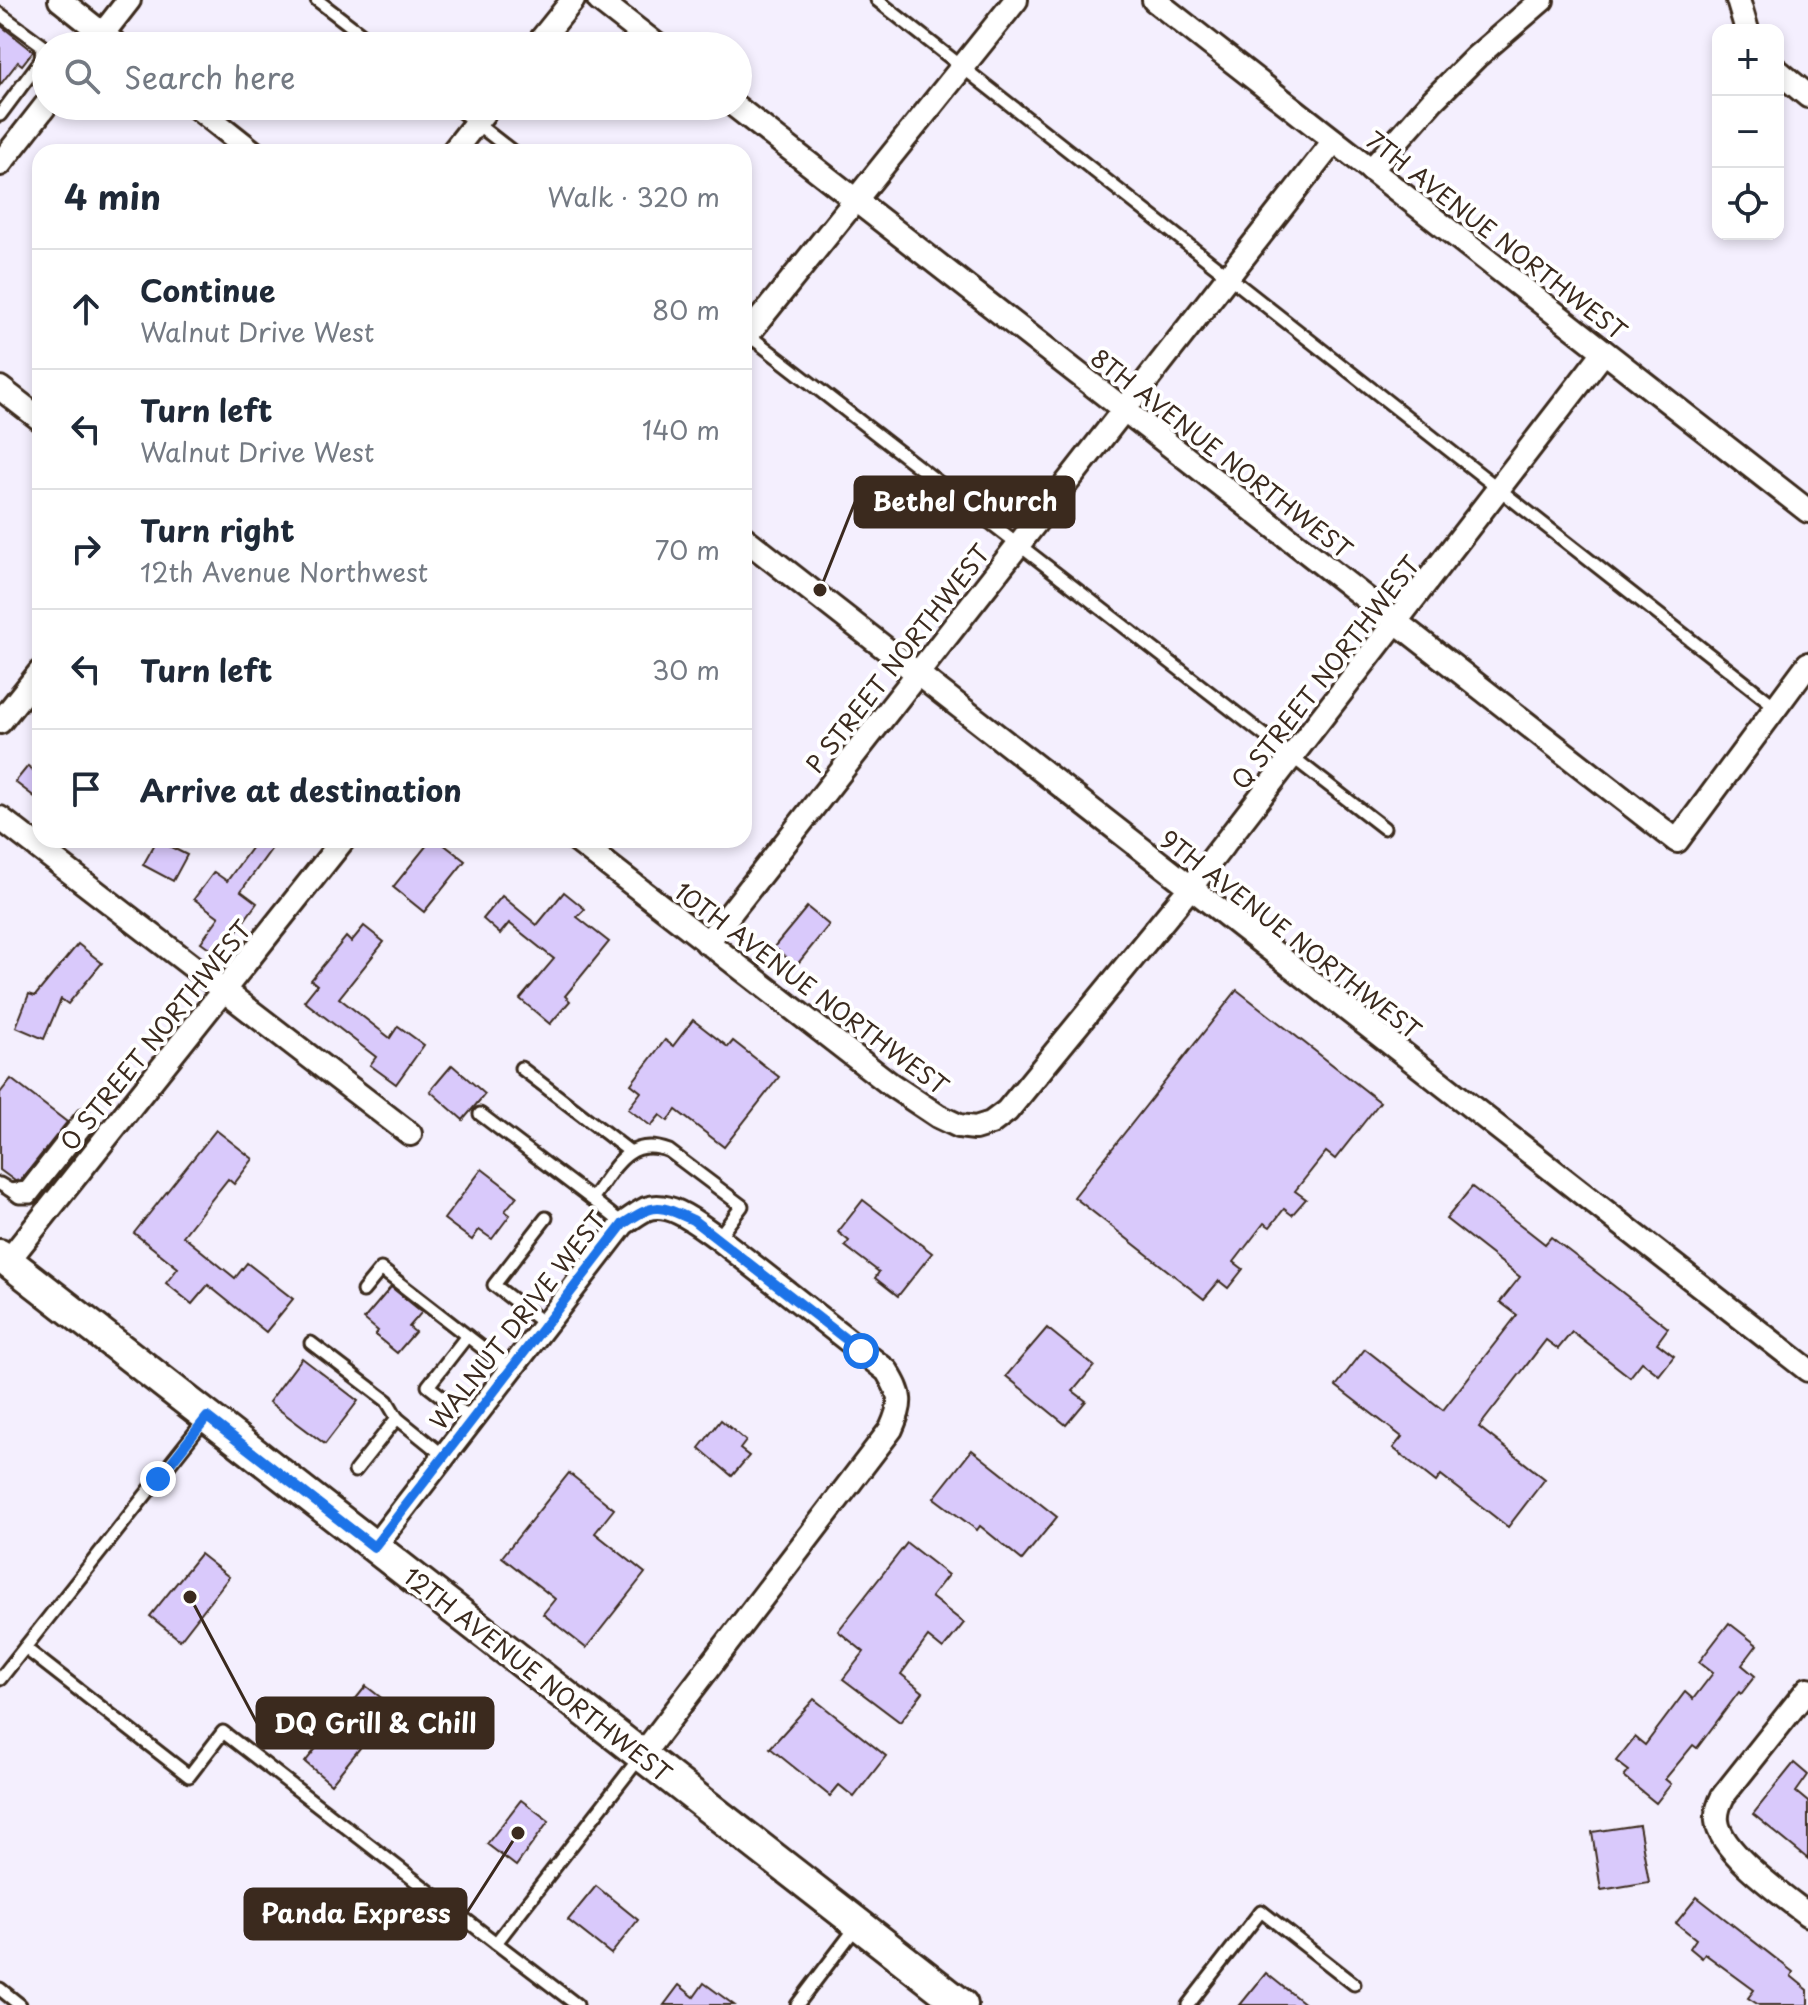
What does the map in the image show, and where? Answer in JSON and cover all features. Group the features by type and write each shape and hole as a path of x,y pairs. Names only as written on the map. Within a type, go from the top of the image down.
{"main road":[{"name":"12TH AVENUE NORTHWEST","path":"4,1258 962,2005"}],"street":[{"path":"111,32 129,0"},
{"path":"547,32 573,0"},
{"path":"599,0 640,32"},
{"path":"752,326 1016,0"},
{"name":"7TH AVENUE NORTHWEST","path":"1154,0 1808,511"},
{"path":"1371,170 1454,78 1542,0"},
{"path":"1738,0 1745,24"},
{"path":"69,3 96,32"},
{"path":"1784,76 1808,96"},
{"name":"8TH AVENUE NORTHWEST","path":"752,119 1677,841 1776,707"},
{"path":"0,164 34,120"},
{"path":"213,120 243,144"},
{"path":"459,144 477,120"},
{"name":"P STREET NORTHWEST","path":"707,943 1334,141"},
{"name":"Q STREET NORTHWEST","path":"1082,1020 1190,888 1604,352"},
{"path":"0,388 32,413"},
{"name":"9TH AVENUE NORTHWEST","path":"752,544 1808,1370"},
{"path":"1776,707 1808,664"},
{"path":"0,722 32,682"},
{"path":"0,818 32,843"},
{"path":"38,848 410,1134"},
{"name":"O STREET NORTHWEST","path":"4,1258 223,992 337,848"},
{"name":"10TH AVENUE NORTHWEST","path":"586,848 890,1084 959,1126 975,1128 991,1123 1007,1111 1082,1020"},
{"name":"WALNUT DRIVE WEST","path":"374,1547 623,1224 648,1208 667,1208 693,1220 718,1238 887,1371 901,1393 900,1410 891,1429 642,1755"},
{"path":"1808,1689 1723,1796 1717,1810 1717,1824 1725,1841 1808,1915"}],"lane":[{"path":"317,0 359,32"},
{"path":"877,0 1776,707"},
{"path":"0,14 32,38"},
{"path":"0,115 32,72"},
{"path":"487,120 506,144"},
{"path":"752,340 1384,828"},
{"path":"521,1068 629,1151"},
{"path":"480,1114 623,1224"},
{"path":"5,1187 26,1188 87,1118"},
{"path":"592,1199 629,1151 641,1146 655,1146 669,1151 742,1206 718,1238"},
{"path":"546,1218 494,1285 546,1325"},
{"path":"363,1291 381,1269 511,1370"},
{"path":"467,1336 428,1386 472,1420"},
{"path":"311,1343 387,1401 397,1418 444,1456"},
{"path":"0,1679 207,1417"},
{"path":"355,1471 397,1418"},
{"path":"25,1648 189,1776 223,1732 577,2005"},
{"path":"496,1943 642,1755"},
{"path":"1188,2005 1261,1911 1354,1984"},
{"path":"799,2004 859,1924"},
{"path":"0,1989 20,2005"}],"building":[{"path":"0,25 32,52 22,65 18,62 0,85"},
{"path":"28,766 32,769 32,795 15,782"},
{"path":"153,848 173,848 187,855 173,881 143,865"},
{"path":"251,848 272,848 241,891 257,903 219,955 201,942 219,917 194,899 214,872 227,881"},
{"path":"425,848 448,848 465,861 424,912 393,887"},
{"path":"564,892 585,909 577,917 609,942 565,996 570,1001 550,1024 520,999 554,959 509,923 500,934 483,919 502,896 537,925"},
{"path":"807,907 829,925 796,966 774,947"},
{"path":"364,926 384,942 339,998 390,1038 398,1026 424,1045 396,1084 370,1065 376,1057 304,1001 317,985 311,980 346,937 351,942"},
{"path":"78,944 102,963 68,1004 61,999 44,1039 16,1027 29,994 35,996"},
{"path":"1237,990 1380,1102 1335,1159 1326,1152 1295,1191 1306,1199 1292,1215 1284,1209 1270,1227 1264,1223 1234,1262 1243,1269 1228,1288 1219,1281 1204,1299 1074,1197"},
{"path":"693,1020 728,1047 733,1041 779,1077 724,1147 676,1110 668,1121 660,1115 651,1126 628,1109 641,1092 631,1084 665,1040 673,1046"},
{"path":"452,1065 485,1094 463,1120 430,1091"},
{"path":"11,1079 67,1122 21,1180 15,1181 0,1170 0,1093"},
{"path":"216,1130 253,1159 234,1184 228,1179 183,1236 235,1278 247,1263 293,1299 266,1332 208,1285 192,1304 166,1283 178,1268 134,1233"},
{"path":"482,1169 517,1196 505,1211 510,1215 492,1239 479,1230 472,1240 444,1219"},
{"path":"1472,1187 1545,1244 1551,1237 1668,1328 1657,1343 1674,1356 1659,1375 1642,1362 1630,1377 1572,1332 1558,1349 1546,1340 1479,1427 1545,1479 1508,1527 1441,1475 1436,1482 1393,1448 1402,1437 1336,1386 1365,1349 1443,1410 1517,1315 1500,1302 1520,1277 1446,1219"},
{"path":"863,1200 932,1253 898,1296 875,1278 879,1272 845,1246 849,1241 838,1232"},
{"path":"391,1287 422,1312 409,1327 415,1332 397,1353 375,1335 378,1331 364,1319"},
{"path":"1047,1328 1094,1366 1073,1391 1086,1401 1066,1425 1006,1376"},
{"path":"302,1358 358,1401 325,1444 269,1402"},
{"path":"721,1420 746,1441 740,1449 749,1456 732,1476 699,1448"},
{"path":"972,1450 1057,1517 1022,1560 980,1526 977,1530 934,1498"},
{"path":"569,1473 614,1509 595,1533 645,1573 586,1648 543,1614 555,1599 502,1557"},
{"path":"907,1543 948,1575 931,1597 964,1623 943,1649 928,1637 901,1674 923,1692 900,1722 843,1679 864,1652 838,1631"},
{"path":"200,1554 229,1577 180,1640 150,1616"},
{"path":"1729,1623 1757,1645 1742,1665 1755,1676 1741,1694 1739,1692 1697,1748 1693,1745 1665,1779 1671,1784 1656,1803 1624,1777 1629,1771 1616,1761 1635,1737 1645,1745 1685,1692 1693,1699 1713,1673 1699,1662"},
{"path":"366,1686 393,1707 331,1784 305,1762"},
{"path":"814,1699 886,1756 854,1797 839,1785 830,1796 770,1748"},
{"path":"1794,1763 1808,1775 1796,1792 1808,1802 1808,1859 1753,1814"},
{"path":"521,1800 549,1821 516,1866 487,1844"},
{"path":"1639,1825 1649,1882 1601,1890 1592,1832"},
{"path":"596,1886 638,1920 611,1954 568,1920"},
{"path":"1697,1897 1793,1972 1791,1976 1808,1990 1808,2005 1759,2005 1748,1998 1754,1990 1705,1954 1702,1958 1690,1948 1696,1939 1676,1923"},
{"path":"1266,1973 1306,2005 1240,2005"},
{"path":"704,1983 734,2005 664,2005 679,1985 694,1997"}],"place":[{"name":"Bethel Church","path":"820,590"},
{"name":"DQ Grill & Chill","path":"190,1597"},
{"name":"Panda Express","path":"518,1833"}],"route":[{"path":"158,1479 207,1417 374,1547 623,1224 648,1208 667,1208 693,1220 861,1351"}]}
